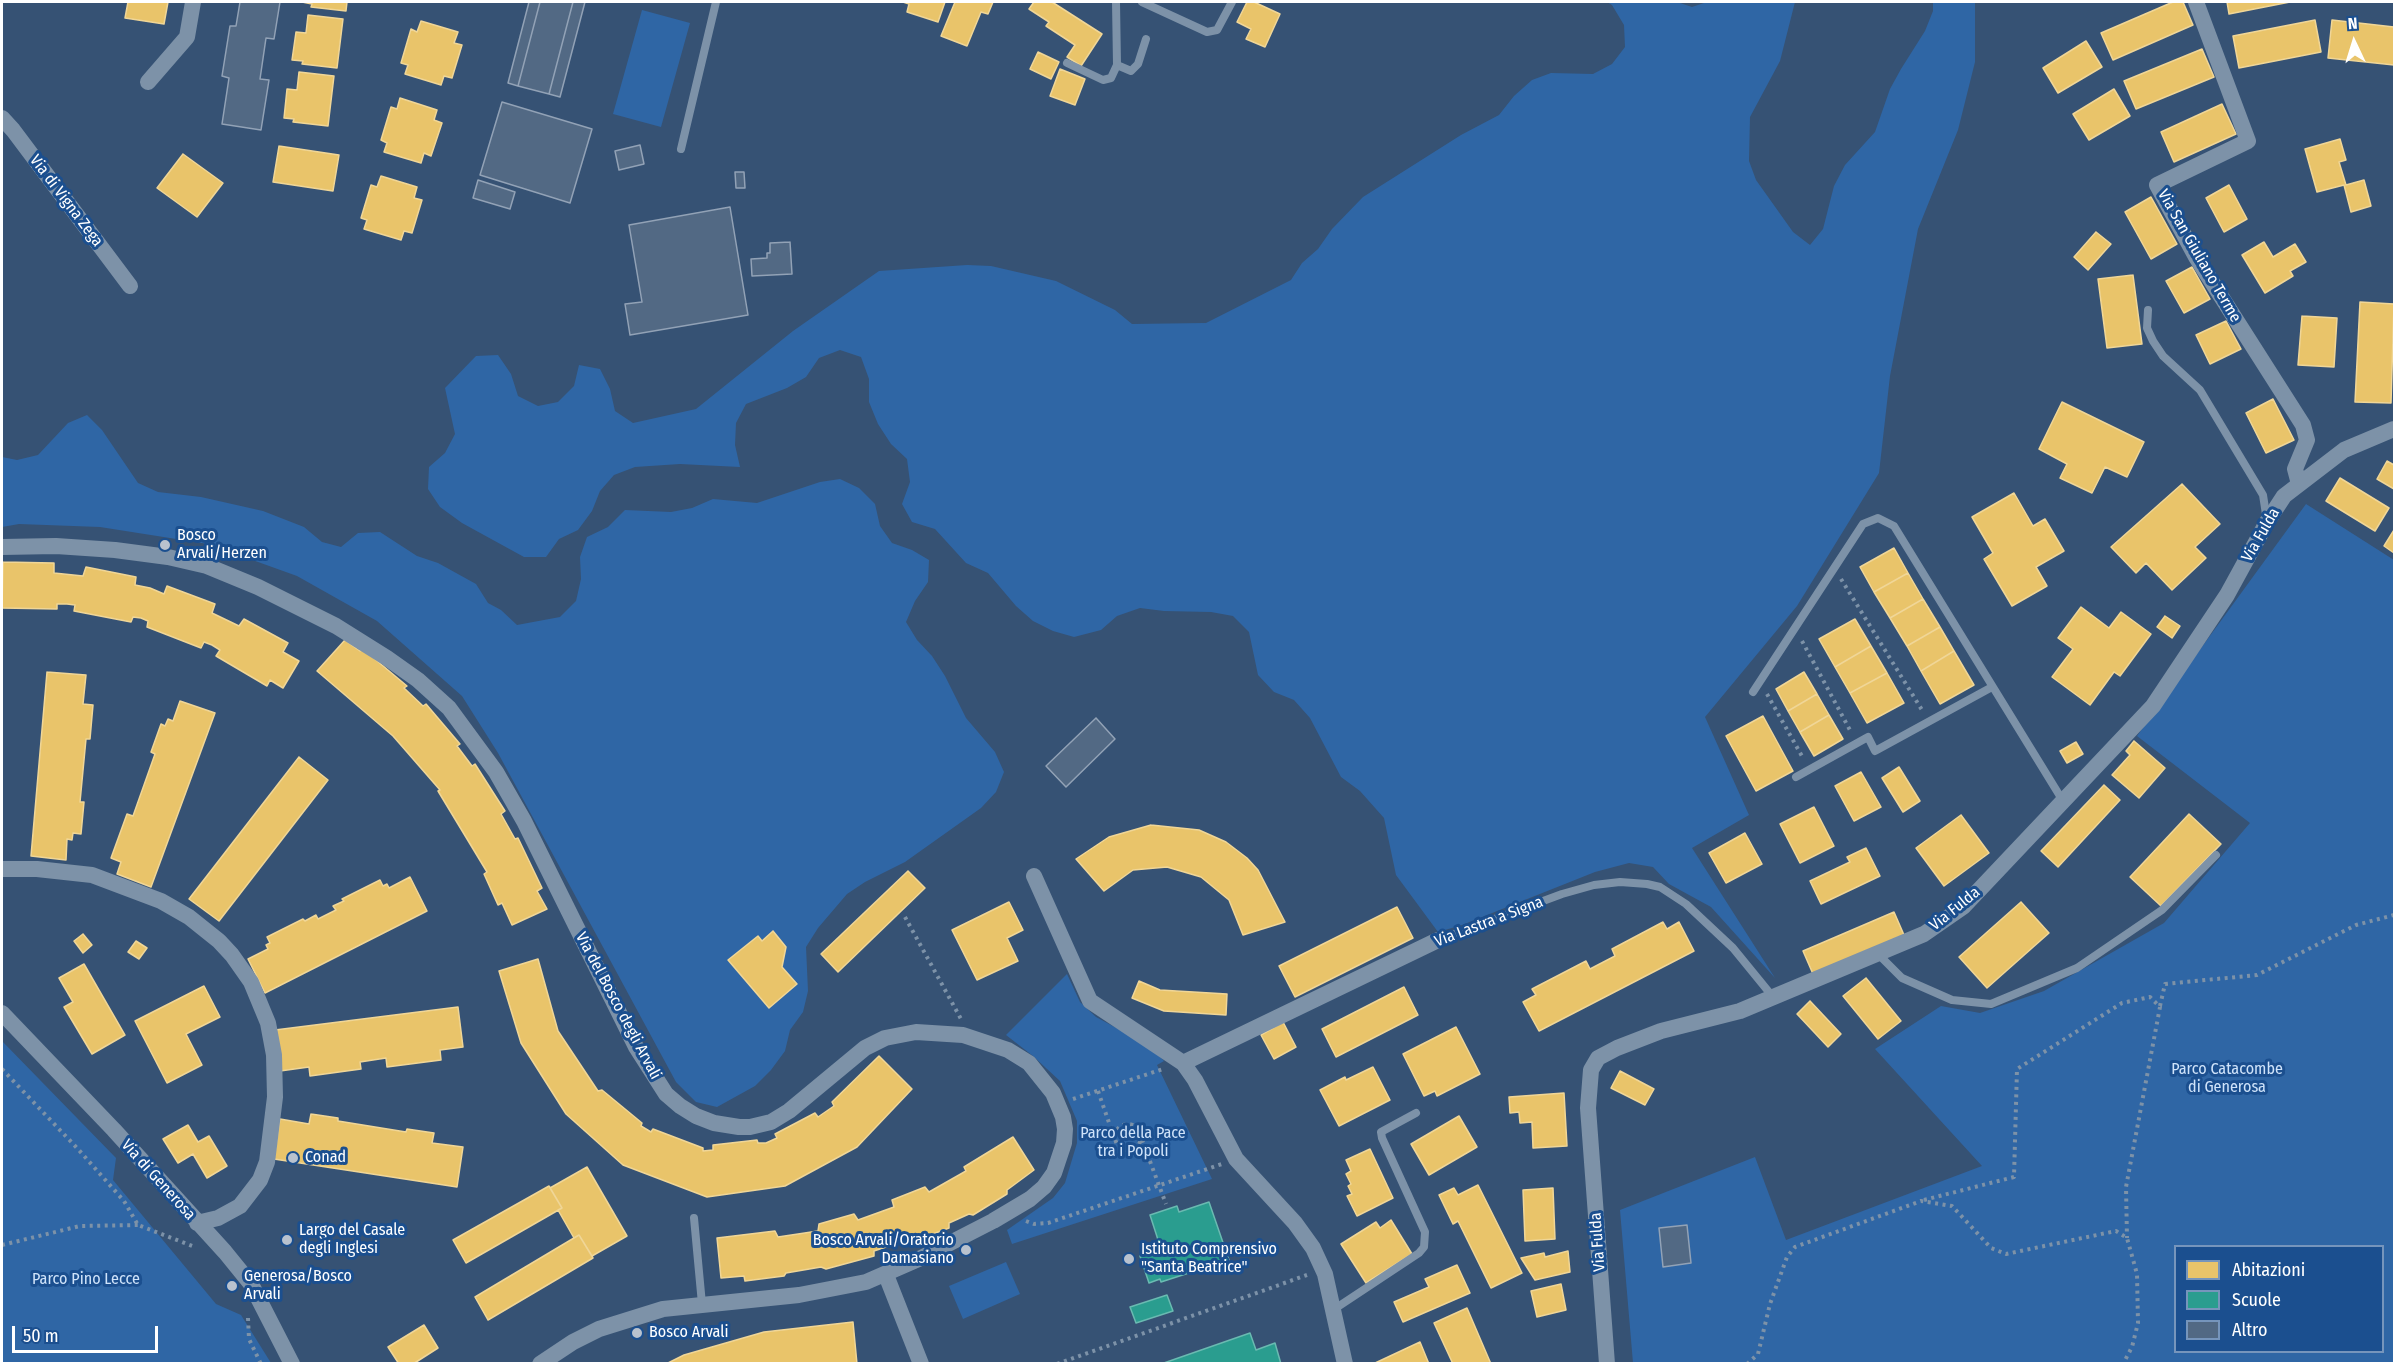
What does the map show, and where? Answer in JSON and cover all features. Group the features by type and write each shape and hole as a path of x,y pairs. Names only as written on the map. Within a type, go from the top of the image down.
{"street":[{"path":"148,82 187,37 193,2"},
{"name":"Via San Giuliano Terme","path":"2196,2 2248,141 2157,185 2196,257 2303,426 2307,440 2295,469 2299,484"},
{"name":"Via di Vigna Zega","path":"2,118 130,286"},
{"name":"Via Fulda","path":"1607,1364 1588,1108 1591,1070 1598,1058 1661,1031 1740,1011 1930,930 1963,907 2153,706 2227,595 2284,496 2344,450 2394,429"},
{"name":"Via del Bosco degli Arvali","path":"2,547 56,546 115,549 186,561 217,570 258,587 336,626 387,658 430,691 449,708 466,729 506,788 652,1073 673,1100 696,1116 728,1126 760,1126 789,1111 857,1053 885,1038 928,1031 971,1037 1008,1050 1029,1063 1045,1080 1059,1105 1063,1117 1064,1143 1054,1173 1037,1193 1012,1210 886,1275 854,1285 819,1292 663,1309 613,1324 573,1342 540,1364"},
{"path":"2,869 76,872 109,880 173,907 202,927 232,955 257,994 268,1023 274,1055 275,1097 267,1162 260,1180 240,1206 218,1218 197,1223"},
{"path":"1034,876 1090,1001 1183,1063 1195,1080 1236,1159 1295,1223 1313,1248 1325,1274 1345,1364"},
{"name":"Via Lastra a Signa","path":"1183,1063 1438,940"},
{"name":"Via di Generosa","path":"2,1013 219,1244 251,1284 292,1364"},
{"path":"886,1275 921,1364"}],"lane":[{"path":"681,149 716,2"},
{"path":"1067,63 1104,80 1111,78 1117,65 1116,2"},
{"path":"1142,2 1207,32 1217,30 1232,2"},
{"path":"1117,65 1131,71 1138,64 1146,39"},
{"path":"2148,310 2147,328 2153,341 2163,356 2200,390 2263,495 2267,522"},
{"path":"1753,692 1863,524 1878,518 1894,526 2063,801"},
{"path":"1796,777 1868,737 1875,751 1992,687"},
{"path":"1877,953 1902,978 1952,1000 1991,1004 2077,968 2162,910 2216,855"},
{"name":"Via Lastra a Signa","path":"1438,940 1562,894 1594,885 1620,882 1647,884 1659,887 1686,904 1733,948 1773,997"},
{"path":"1333,1310 1419,1253 1424,1247 1425,1232 1382,1138 1382,1132 1416,1113"},
{"path":"694,1218 702,1304"}],"path":[{"path":"1834,568 1929,722"},
{"path":"1795,628 1857,743"},
{"path":"1760,681 1809,770"},
{"path":"2123,1364 2132,1347 2138,1323 2137,1274 2127,1238 2126,1186 2165,984 2257,975 2356,925 2394,915"},
{"path":"905,917 971,1037"},
{"path":"1747,1364 1758,1354 1770,1304 1787,1257 1795,1247 1921,1201 2014,1177 2017,1069 2122,1003 2150,997 2160,1007"},
{"path":"1059,1105 1183,1063"},
{"path":"2,1069 116,1192 138,1225"},
{"path":"1098,1091 1118,1146 1125,1150 1134,1149 1141,1139"},
{"path":"1114,1138 1117,1129 1129,1124 1137,1127 1166,1204"},
{"path":"1012,1210 1022,1220 1034,1224 1048,1223 1236,1159"},
{"path":"1921,1201 1952,1206 1991,1248 2006,1254 2116,1231 2127,1238"},
{"path":"2,1245 80,1226 138,1225 206,1250 219,1244"},
{"path":"1057,1364 1307,1275"}],"green space":[{"path":"1607,2 1677,2 1692,7 1707,2 1795,2 1780,61 1750,117 1749,161 1756,180 1793,232 1810,245 1823,229 1834,186 1845,165 1875,132 1890,89 1925,31 1933,11 1933,2 1975,2 1975,62 1958,130 1918,229 1890,376 1879,473 1797,606 1705,717 1749,815 1692,848 1775,978 1711,907 1669,884 1653,867 1629,863 1595,872 1462,925 1438,932 1396,875 1384,818 1360,791 1341,777 1310,718 1294,700 1274,692 1258,675 1249,632 1233,616 1211,612 1140,608 1117,616 1101,630 1074,637 1053,631 1033,621 1016,606 988,573 966,563 935,529 912,522 902,504 910,482 907,459 891,444 878,424 869,402 869,379 861,357 840,350 819,358 806,377 787,388 746,404 736,423 735,445 740,467 680,464 635,467 614,475 600,491 592,511 578,530 559,539 546,557 524,557 462,523 440,507 428,489 429,467 445,453 455,434 445,388 476,356 498,355 511,374 518,396 538,406 558,402 574,386 579,365 600,369 610,389 615,411 633,423 696,409 793,331 879,271 967,265 991,266 1056,281 1115,310 1132,324 1206,323 1291,280 1302,263 1318,249 1332,229 1363,197 1461,135 1499,115 1514,96 1532,80 1551,73 1593,74 1612,64 1625,47 1624,25 1612,5"},
{"path":"642,10 690,23 661,127 613,114"},
{"path":"87,415 102,430 138,483 158,492 201,497 263,511 304,527 322,542 341,547 358,533 380,532 417,556 438,563 476,584 488,603 501,610 517,625 560,617 576,601 581,579 580,557 587,537 608,527 625,510 671,512 692,508 713,499 757,503 820,482 840,479 859,488 875,504 880,526 892,543 912,550 929,560 928,582 915,601 906,622 945,676 966,718 995,752 1004,772 996,792 981,808 905,862 865,882 847,894 818,928 806,947 808,991 803,1012 790,1030 785,1051 755,1086 717,1107 696,1102 676,1082 498,753 462,696 377,621 297,576 208,544 100,527 19,524 2,527 2,457 17,460 38,455 68,423"},
{"name":"Parco Catacombe di Generosa","path":"2306,504 2394,560 2394,1363 1633,1363 1620,1210 1755,1157 1786,1240 1982,1166 1875,1049 1941,1006 1980,1013 2044,991 2164,923 2250,823 2137,736"},
{"name":"Parco della Pace tra i Popoli","path":"1067,974 1080,1002 1096,1017 1150,1046 1164,1061 1157,1065 1212,1179 1012,1244 1007,1230 1053,1198 1065,1183 1077,1143 1077,1121 1060,1081 1006,1035"},
{"name":"Parco Pino Lecce","path":"2,1041 116,1158 113,1180 216,1304 241,1315 271,1363 2,1363"},
{"path":"1006,1262 1020,1294 963,1319 949,1286"}],"building: Abitazioni":[{"path":"128,2 168,2 164,24 125,18"},
{"path":"302,2 347,2 346,11 311,7 312,4"},
{"path":"903,2 945,2 938,22 907,12 909,4"},
{"path":"955,2 993,2 988,14 981,12 967,46 941,36"},
{"path":"1034,2 1052,2 1102,34 1081,66 1067,57 1075,45 1046,26 1049,22 1029,9"},
{"path":"1247,2 1254,2 1280,14 1265,47 1246,39 1251,29 1237,22"},
{"path":"2173,2 2183,2 2193,25 2113,60 2101,33"},
{"path":"2227,2 2290,2 2229,14"},
{"path":"308,15 343,19 337,68 302,64 303,61 292,60 296,32 306,33"},
{"path":"2315,20 2321,52 2239,68 2233,36"},
{"path":"2332,20 2394,27 2394,65 2328,58"},
{"path":"421,21 458,32 454,43 462,45 452,78 444,76 441,85 405,74 408,65 401,63 411,29 417,32"},
{"path":"2086,41 2102,67 2058,93 2043,68"},
{"path":"2202,49 2214,77 2136,109 2124,81"},
{"path":"1038,52 1059,62 1051,79 1030,69"},
{"path":"1060,69 1085,79 1075,105 1050,96"},
{"path":"299,72 334,76 328,126 293,122 294,119 284,118 287,89 297,90"},
{"path":"2114,89 2130,116 2089,140 2073,114"},
{"path":"400,98 437,110 434,120 442,123 431,156 424,153 421,163 384,152 387,143 381,140 391,107 397,109"},
{"path":"2222,104 2236,134 2174,162 2161,132"},
{"path":"2340,139 2346,160 2339,162 2346,185 2364,180 2371,206 2351,212 2344,185 2317,192 2305,149"},
{"path":"279,146 339,155 333,191 273,182"},
{"path":"183,154 223,183 197,217 157,188"},
{"path":"381,176 417,187 414,198 422,200 412,233 404,231 401,240 364,229 367,220 361,218 371,185 377,187"},
{"path":"2229,185 2247,219 2224,232 2206,198"},
{"path":"2151,197 2177,244 2151,259 2125,212"},
{"path":"2096,232 2111,244 2088,270 2074,257"},
{"path":"2264,242 2273,257 2295,244 2306,262 2290,271 2293,276 2265,293 2242,255"},
{"path":"2192,267 2210,299 2184,313 2166,281"},
{"path":"2133,275 2142,344 2107,348 2098,279"},
{"path":"2360,302 2394,304 2391,403 2355,402"},
{"path":"2302,316 2337,318 2334,367 2298,365"},
{"path":"2226,321 2241,349 2210,364 2196,335"},
{"path":"2273,399 2294,440 2266,453 2246,413"},
{"path":"2062,402 2144,442 2127,477 2105,467 2092,493 2060,478 2067,464 2039,449"},
{"path":"2387,461 2394,465 2394,489 2377,479"},
{"path":"2340,478 2389,508 2375,531 2326,501"},
{"path":"2182,484 2220,524 2195,547 2206,558 2172,590 2146,563 2136,573 2111,547"},
{"path":"2014,493 2033,526 2045,519 2064,551 2036,567 2047,586 2012,606 1984,559 1993,553 1972,517"},
{"path":"2394,530 2394,553 2384,546"},
{"path":"1894,548 1908,573 1874,592 1860,567"},
{"path":"3,562 54,563 54,573 83,576 86,567 136,577 135,585 164,594 167,586 215,604 212,613 239,626 244,619 288,643 283,652 299,661 283,688 270,680 267,686 216,656 220,650 212,645 204,642 201,648 147,627 148,621 141,618 133,617 131,622 74,611 75,605 67,604 57,604 57,609 2,608"},
{"path":"1908,573 1923,599 1890,618 1874,592"},
{"path":"1923,599 1940,627 1907,646 1890,618"},
{"path":"2081,607 2109,628 2121,612 2151,634 2120,676 2114,672 2090,705 2052,677 2073,649 2058,638"},
{"path":"2165,616 2180,626 2172,638 2157,627"},
{"path":"1855,619 1871,646 1835,667 1819,639"},
{"path":"1940,627 1954,651 1921,671 1907,646"},
{"path":"345,640 360,651 363,649 407,686 404,688 423,706 426,704 460,744 457,746 472,766 475,764 505,811 501,814 515,839 518,838 542,888 537,891 547,909 512,925 502,903 498,905 484,874 487,872 438,791 440,790 393,736 317,671"},
{"path":"1871,646 1887,673 1850,693 1835,667"},
{"path":"1954,651 1974,685 1940,704 1921,671"},
{"path":"47,672 86,675 83,704 93,705 90,739 86,739 80,802 84,802 81,834 73,833 72,840 67,839 66,860 31,856"},
{"path":"1804,672 1817,694 1788,711 1776,689"},
{"path":"1887,673 1904,703 1867,723 1850,693"},
{"path":"1817,694 1829,715 1800,732 1788,711"},
{"path":"180,701 215,713 151,887 117,874 121,862 111,858 127,814 133,816 155,754 151,752 161,724 165,726 168,719 173,721"},
{"path":"1829,715 1843,739 1814,756 1800,732"},
{"path":"1763,716 1793,771 1756,791 1726,736"},
{"path":"2134,741 2165,768 2139,798 2112,775 2130,755 2126,751"},
{"path":"2076,742 2083,754 2067,763 2060,751"},
{"path":"299,757 328,780 219,921 189,899"},
{"path":"1899,767 1920,801 1903,812 1882,778"},
{"path":"1861,772 1881,807 1854,821 1835,786"},
{"path":"2104,785 2120,800 2058,867 2041,851"},
{"path":"1814,807 1834,846 1800,863 1780,824"},
{"path":"2189,814 2221,844 2161,906 2130,877"},
{"path":"1961,815 1989,853 1944,886 1916,848"},
{"path":"1151,825 1199,830 1226,842 1258,870 1285,922 1243,935 1229,900 1201,877 1167,867 1133,870 1104,891 1076,859 1109,837"},
{"path":"1745,833 1762,864 1726,883 1709,853"},
{"path":"1866,848 1880,876 1821,904 1810,881 1850,862 1847,857"},
{"path":"908,871 925,888 838,972 821,954"},
{"path":"410,877 427,911 265,993 248,959 268,949 266,945 270,943 267,937 303,919 305,921 316,915 318,919 336,910 333,906 344,901 342,899 380,880 383,886 387,884 389,888"},
{"path":"1009,902 1023,930 1007,938 1018,961 977,980 952,930"},
{"path":"2021,902 2049,933 1987,988 1959,957"},
{"path":"1397,907 1413,938 1295,997 1279,966"},
{"path":"1894,912 1904,935 1813,974 1803,951"},
{"path":"1663,922 1667,929 1679,922 1694,951 1539,1031 1523,1002 1536,995 1532,989 1586,961 1590,969 1615,956 1612,949"},
{"path":"773,931 786,947 782,967 797,984 769,1008 728,960 758,936 762,941"},
{"path":"83,934 92,945 83,953 74,941"},
{"path":"136,941 147,948 139,959 128,952"},
{"path":"538,959 558,1031 598,1091 602,1090 642,1123 641,1126 651,1132 653,1129 703,1148 703,1151 713,1150 713,1145 757,1140 758,1143 766,1143 777,1138 775,1134 815,1113 818,1117 834,1106 832,1102 879,1056 912,1089 857,1147 785,1186 707,1197 623,1165 566,1114 521,1043 499,971"},
{"path":"84,964 125,1035 92,1054 64,1007 73,1002 59,978"},
{"path":"1866,978 1901,1021 1878,1039 1843,996"},
{"path":"1139,981 1160,990 1227,994 1226,1015 1164,1011 1132,998"},
{"path":"204,986 220,1017 186,1034 202,1065 167,1083 135,1021"},
{"path":"1404,987 1418,1015 1336,1057 1322,1029"},
{"path":"1810,1001 1841,1034 1828,1047 1797,1014"},
{"path":"458,1007 463,1047 440,1050 441,1060 387,1067 386,1058 360,1062 361,1069 310,1076 309,1067 280,1071 275,1030"},
{"path":"1283,1022 1296,1047 1274,1059 1261,1035"},
{"path":"1456,1027 1480,1074 1437,1096 1435,1091 1424,1096 1403,1054"},
{"path":"1373,1067 1390,1100 1339,1126 1320,1090 1345,1077 1346,1080"},
{"path":"1620,1071 1654,1089 1645,1105 1611,1088"},
{"path":"1564,1093 1567,1146 1533,1148 1532,1122 1520,1123 1519,1112 1510,1113 1509,1097"},
{"path":"311,1114 338,1118 338,1121 406,1132 407,1129 434,1133 432,1143 463,1147 457,1187 274,1159 280,1119 309,1124"},
{"path":"1459,1116 1477,1147 1429,1175 1411,1144"},
{"path":"188,1125 198,1142 209,1136 227,1166 207,1178 193,1154 178,1163 163,1139"},
{"path":"1013,1137 1034,1170 1007,1190 1007,1194 973,1215 969,1214 949,1223 949,1228 914,1241 910,1239 874,1251 874,1256 826,1269 821,1267 786,1273 784,1276 745,1281 744,1276 721,1278 717,1238 775,1231 778,1237 818,1231 819,1224 854,1214 858,1220 894,1207 892,1200 925,1187 929,1192 966,1171 964,1167"},
{"path":"1370,1149 1393,1198 1357,1216 1347,1196 1352,1194 1348,1186 1351,1184 1346,1174 1351,1171 1346,1160"},
{"path":"587,1167 627,1236 592,1256 579,1235 574,1238 558,1210 562,1208 550,1188"},
{"path":"1478,1185 1522,1273 1491,1288 1458,1221 1453,1224 1439,1195 1454,1188 1458,1195"},
{"path":"549,1186 562,1208 466,1263 453,1240"},
{"path":"1553,1188 1555,1239 1525,1241 1523,1190"},
{"path":"1391,1220 1412,1254 1366,1283 1341,1244 1376,1222 1380,1228"},
{"path":"579,1235 593,1258 488,1320 475,1297"},
{"path":"1568,1251 1570,1272 1535,1280 1521,1258 1544,1253 1545,1257"},
{"path":"1457,1265 1470,1293 1403,1322 1394,1302 1429,1287 1425,1279"},
{"path":"1561,1284 1566,1310 1537,1317 1531,1291"},
{"path":"1467,1308 1491,1364 1453,1364 1434,1323"},
{"path":"853,1322 857,1364 666,1364 684,1355 764,1332"},
{"path":"424,1325 438,1348 413,1364 399,1364 388,1347"},
{"path":"1420,1342 1429,1364 1373,1364"}],"building: Scuole":[{"path":"1209,1202 1229,1260 1161,1282 1160,1279 1149,1283 1140,1256 1161,1249 1150,1215 1177,1206 1179,1212"},
{"path":"1167,1295 1173,1311 1136,1323 1130,1307"},
{"path":"1250,1333 1256,1350 1275,1343 1281,1364 1161,1364"}],"building: Altro":[{"path":"240,2 280,2 274,39 266,38 260,79 269,80 261,130 222,124 229,78 222,76 230,26 236,26"},
{"path":"529,2 540,2 518,86 508,83"},
{"path":"540,2 573,2 549,94 518,86"},
{"path":"573,2 585,2 560,97 549,94"},
{"path":"502,102 592,129 570,203 480,175"},
{"path":"640,145 644,164 619,170 615,151"},
{"path":"735,172 744,172 745,188 736,188"},
{"path":"478,180 515,192 510,209 473,198"},
{"path":"730,207 748,315 630,335 625,304 642,302 629,225"},
{"path":"790,242 792,274 752,276 751,259 767,258 767,253 770,253 770,243"},
{"path":"1096,718 1115,739 1066,787 1046,766"},
{"path":"1687,1225 1691,1263 1663,1267 1659,1228"}],"place":[{"name":"Bosco Arvali/Herzen","path":"165,545"},
{"name":"Conad","path":"293,1158"},
{"name":"Largo del Casale degli Inglesi","path":"287,1240"},
{"name":"Bosco Arvali/Oratorio Damasiano","path":"966,1250"},
{"name":"Istituto Comprensivo \"Santa Beatrice\"","path":"1129,1259"},
{"name":"Generosa/Bosco Arvali","path":"232,1286"},
{"name":"Bosco Arvali","path":"637,1333"}]}
